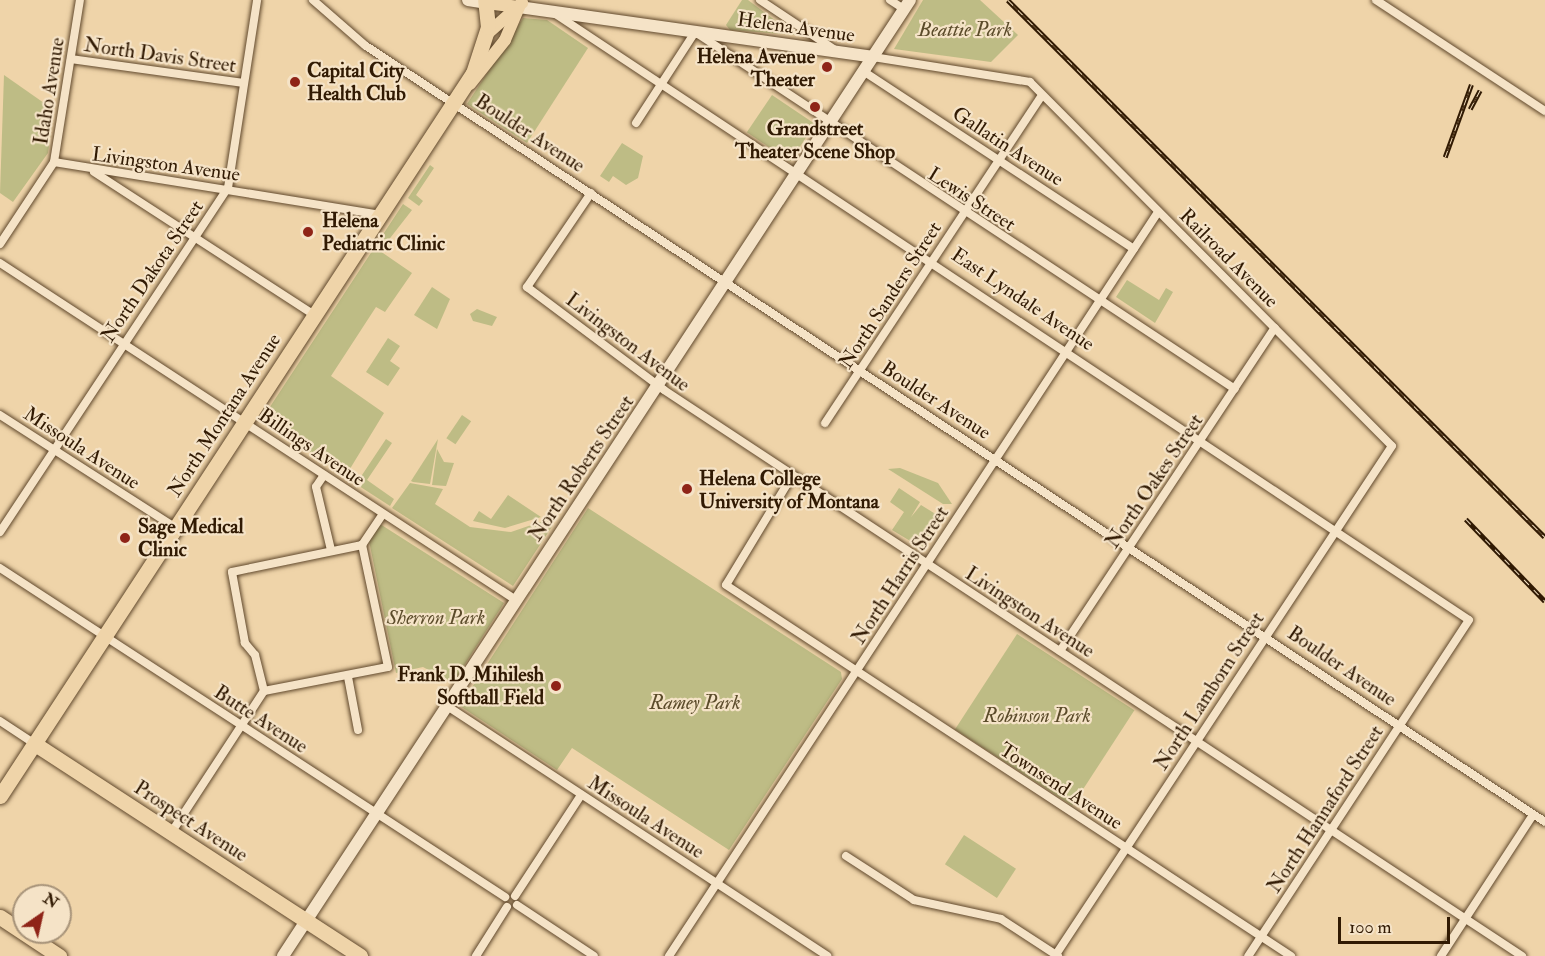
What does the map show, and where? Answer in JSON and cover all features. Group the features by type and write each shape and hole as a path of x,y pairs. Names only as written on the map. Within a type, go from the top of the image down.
{"highway":[{"name":"North Montana Avenue","path":"0,796 464,87 487,34 486,1"},
{"name":"Prospect Avenue","path":"35,744 360,956"},
{"path":"0,917 59,956"}],"main road":[{"name":"Helena Avenue","path":"486,1 521,3"},
{"name":"North Montana Avenue","path":"487,34 521,3"},
{"name":"North Montana Avenue","path":"464,87 491,63 518,19 521,3"}],"street":[{"name":"Idaho Avenue","path":"0,244 54,162 80,0"},
{"name":"North Dakota Street","path":"0,532 228,188 257,0"},
{"name":"Boulder Avenue","path":"313,0 366,46 1266,635 1545,822"},
{"name":"Helena Avenue","path":"468,0 486,1"},
{"path":"760,0 838,52"},
{"path":"890,0 907,4"},
{"path":"1376,0 1543,107"},
{"name":"Helena Avenue","path":"521,3 554,13 1012,76 1042,95"},
{"name":"North Roberts Street","path":"283,956 907,4"},
{"name":"East Lyndale Avenue","path":"554,13 1469,620"},
{"path":"636,123 695,32"},
{"name":"Lewis Street","path":"695,32 828,124 1235,389"},
{"name":"North Davis Street","path":"71,59 243,83"},
{"name":"Gallatin Avenue","path":"863,71 1134,249"},
{"name":"North Sanders Street","path":"825,423 1042,95"},
{"name":"Railroad Avenue","path":"1042,95 1392,446"},
{"name":"Livingston Avenue","path":"54,162 91,170 228,188 381,215"},
{"path":"91,170 314,315"},
{"name":"Livingston Avenue","path":"591,193 527,287 658,387 1522,956"},
{"name":"North Harris Street","path":"669,956 1158,212"},
{"name":"Billings Avenue","path":"0,263 516,600"},
{"name":"North Oakes Street","path":"1060,651 1275,328"},
{"name":"Missoula Avenue","path":"0,415 176,528"},
{"name":"North Lamborn Street","path":"1056,956 1392,446"},
{"path":"324,475 316,487 331,549"},
{"name":"Townsend Avenue","path":"792,476 724,582 1291,956"},
{"path":"171,833 264,691 348,677 389,664 362,545 382,514"},
{"path":"264,691 255,655 245,643 231,575 331,549 362,545"},
{"name":"Butte Avenue","path":"0,568 594,956"},
{"name":"North Hannaford Street","path":"1248,956 1469,620"},
{"path":"348,677 358,730"},
{"name":"Missoula Avenue","path":"447,706 827,956"},
{"name":"Prospect Avenue","path":"0,721 35,744"},
{"path":"476,956 581,795"},
{"path":"1441,956 1533,815"},
{"path":"846,856 914,900 1001,919 1056,956"}],"green space":[{"path":"742,0 748,0 795,35 730,30 726,25"},
{"name":"Beattie Park","path":"923,0 980,0 1018,35 991,62 894,49"},
{"path":"523,18 547,20 588,48 527,143 467,104"},
{"path":"4,75 54,110 48,153 13,202 0,193"},
{"path":"772,95 815,124 790,161 747,132"},
{"path":"622,143 643,156 638,178 626,185 613,176 609,182 600,176"},
{"path":"430,165 434,168 416,195 423,201 419,206 408,198"},
{"path":"403,204 412,210 380,251 412,273 385,312 376,307 331,376 384,413 345,477 262,419"},
{"path":"1127,280 1159,300 1166,288 1173,292 1155,323 1116,297"},
{"path":"432,287 450,299 437,329 414,315"},
{"path":"477,309 497,317 492,326 473,321 470,314"},
{"path":"388,338 400,346 390,361 400,368 388,386 366,372"},
{"path":"462,415 471,421 455,444 446,438"},
{"path":"386,439 392,443 367,480 394,499 390,506 356,484"},
{"path":"438,439 430,484 411,481"},
{"path":"437,449 444,462 454,463 446,486 432,485"},
{"path":"900,468 938,483 952,504 943,504 888,469"},
{"path":"410,483 443,489 435,504 470,527 511,532 546,520 553,525 513,586 392,508"},
{"path":"899,488 920,502 911,517 921,505 942,518 922,548 892,530 904,512 890,502"},
{"path":"508,495 541,517 505,528 473,521 479,511 491,519"},
{"name":"Ramey Park","path":"588,508 841,672 842,679 729,850 572,748 557,770 460,706"},
{"name":"Sherron Park","path":"380,524 504,603 453,683 423,667 396,673 369,541"},
{"name":"Robinson Park","path":"1017,634 1134,710 1072,806 955,730"},
{"path":"964,835 1016,869 997,898 945,864"}],"railway":[{"path":"1008,0 1545,537"},
{"path":"1445,157 1471,85"},
{"path":"1470,109 1480,90"},
{"path":"1466,519 1545,601"}],"place":[{"name":"Helena Avenue Theater","path":"827,67"},
{"name":"Capital City Health Club","path":"295,82"},
{"name":"Grandstreet Theater Scene Shop","path":"815,107"},
{"name":"Helena Pediatric Clinic","path":"308,232"},
{"name":"Helena College University of Montana","path":"687,489"},
{"name":"Sage Medical Clinic","path":"125,538"},
{"name":"Frank D. Mihilesh Softball Field","path":"556,686"}]}
